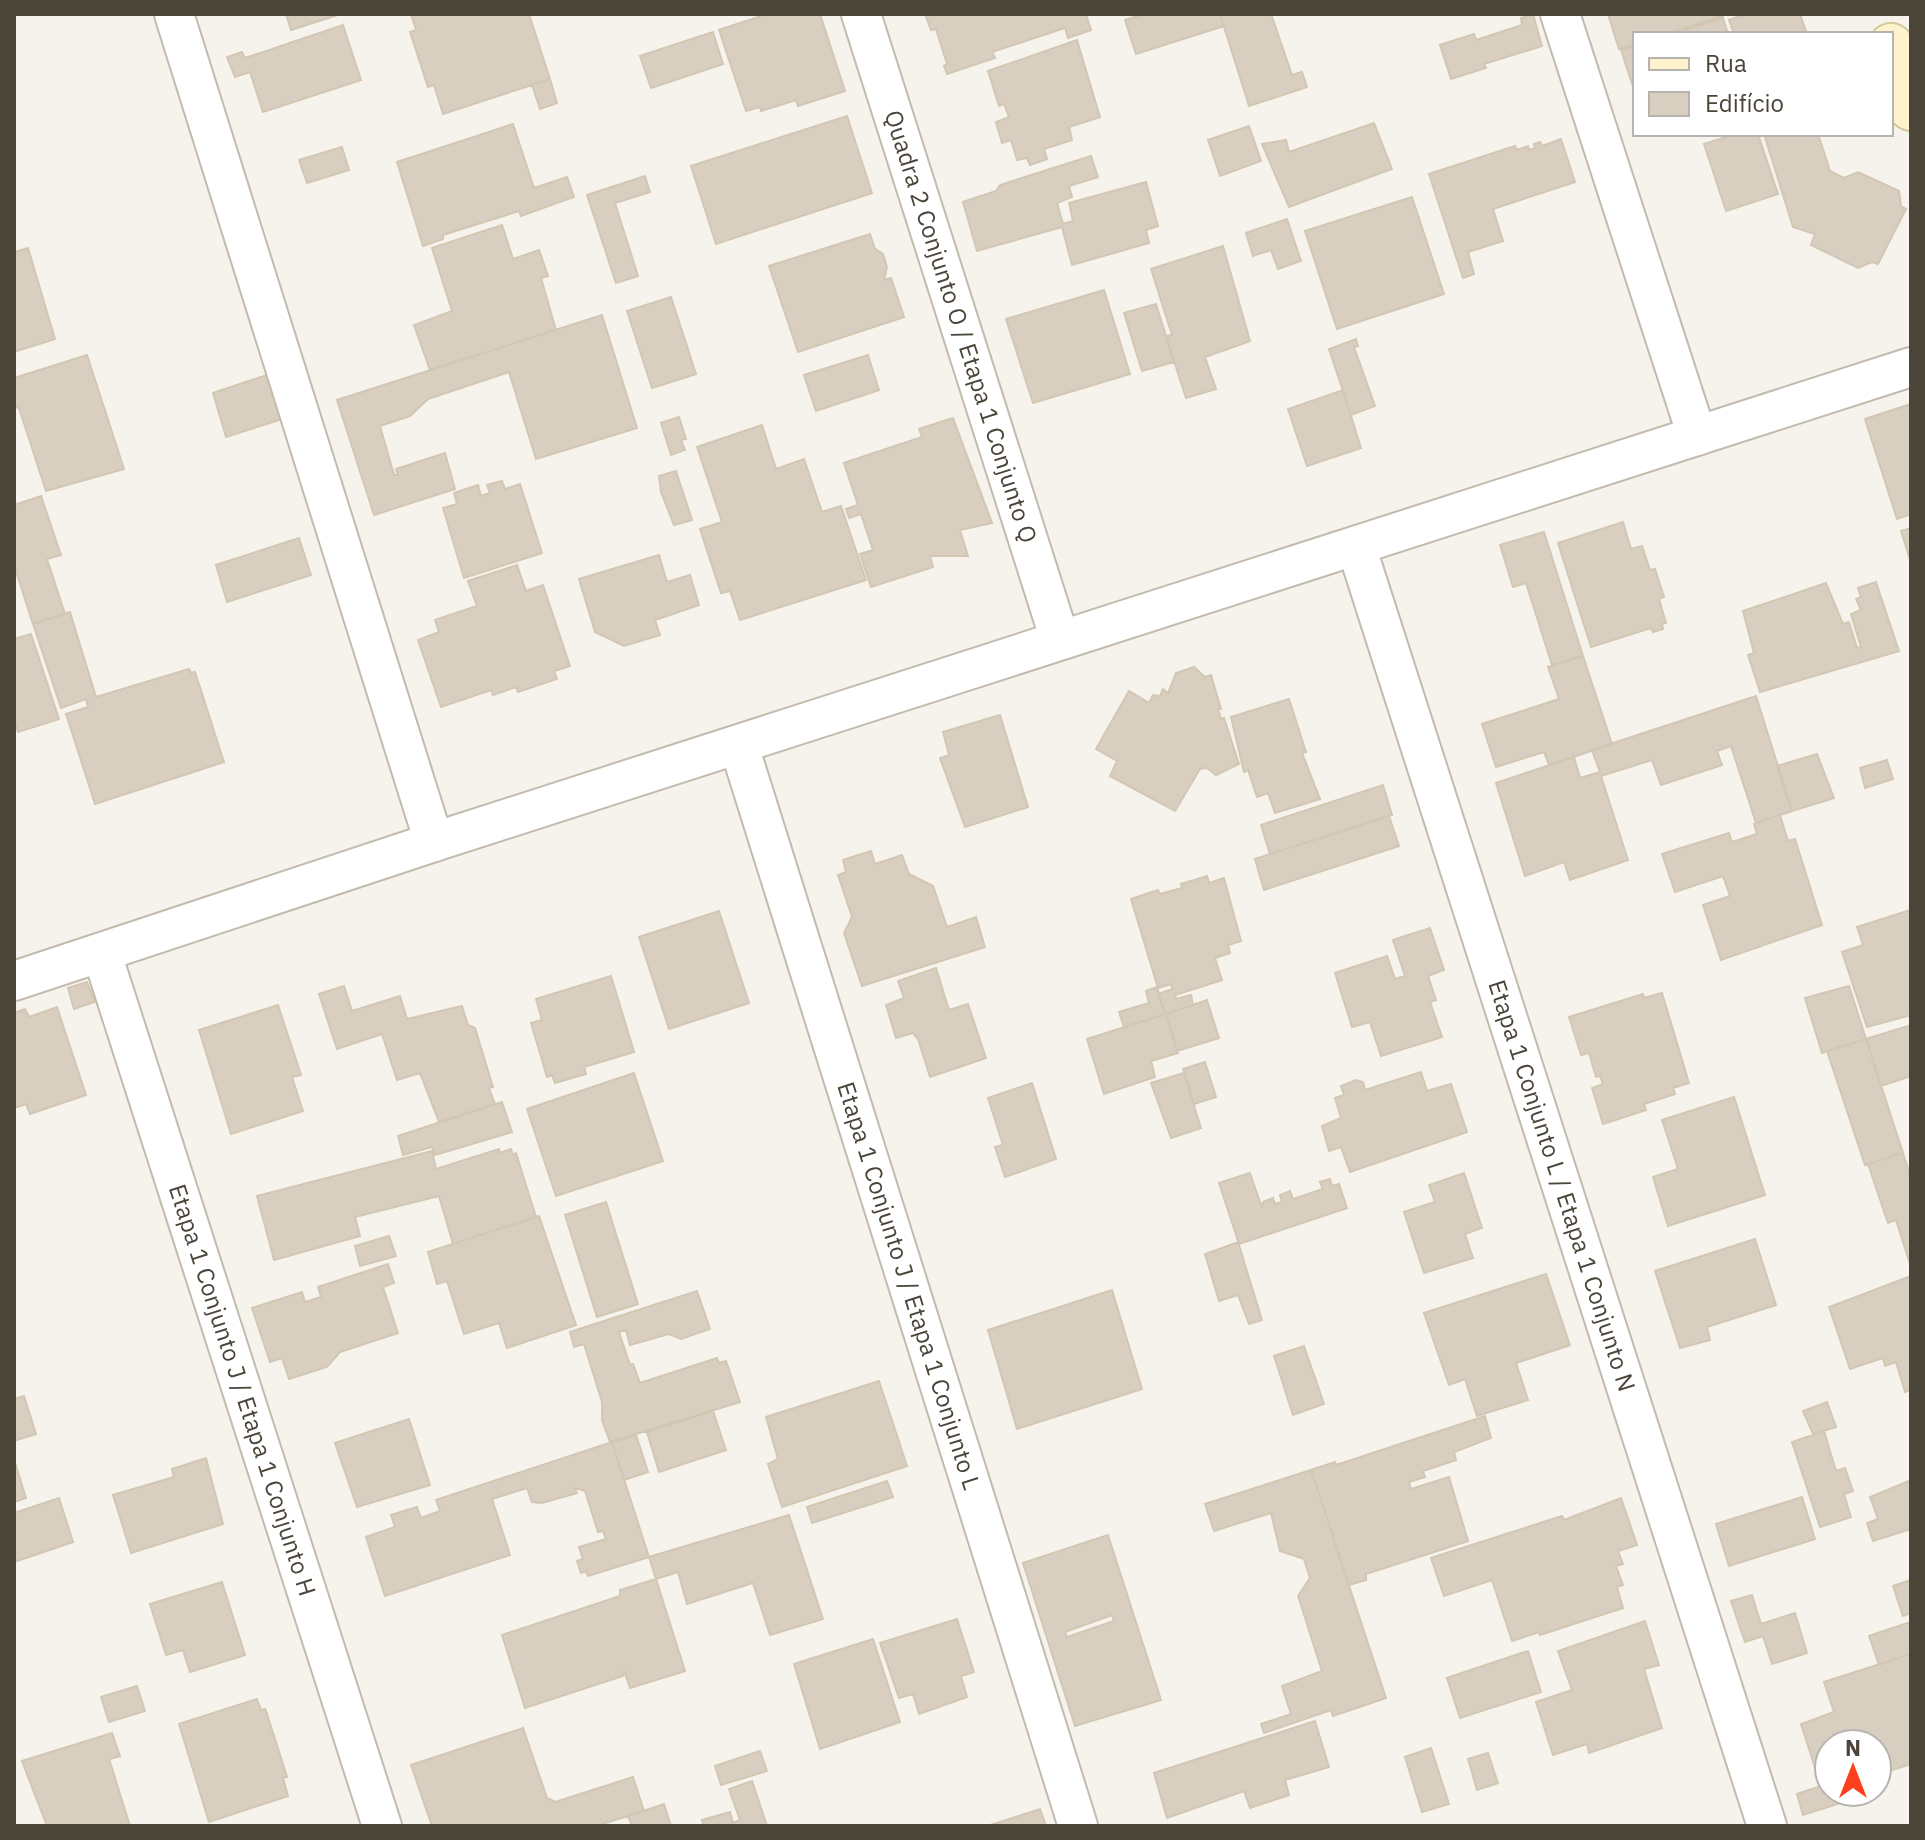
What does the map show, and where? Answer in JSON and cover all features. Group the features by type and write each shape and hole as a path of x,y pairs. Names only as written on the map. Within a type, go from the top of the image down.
{"street":[{"path":"174,14 434,842"},
{"name":"Quadra 2 Conjunto O / Etapa 1 Conjunto Q","path":"861,14 1060,640"},
{"path":"1560,14 1697,436"},
{"path":"1893,52 1911,108"},
{"path":"14,981 434,842 1911,367"},
{"name":"Etapa 1 Conjunto L / Etapa 1 Conjunto N","path":"1356,546 1767,1826"},
{"name":"Etapa 1 Conjunto J / Etapa 1 Conjunto L","path":"739,746 1078,1826"},
{"name":"Etapa 1 Conjunto J / Etapa 1 Conjunto H","path":"102,954 382,1826"}],"building":[{"path":"286,14 341,14 291,30"},
{"path":"411,14 529,14 550,79 443,114 434,85 428,87 410,32 416,30"},
{"path":"767,14 820,14 845,91 798,106 796,100 761,111 760,107 746,111 719,30"},
{"path":"925,14 1086,14 1091,30 1068,38 1065,28 992,52 995,58 947,74 936,29 931,30"},
{"path":"1145,14 1220,14 1224,26 1136,54 1125,20"},
{"path":"1220,14 1271,14 1292,75 1302,72 1307,87 1249,106"},
{"path":"1533,14 1542,46 1484,64 1486,68 1451,79 1440,45 1474,34 1476,40 1522,25 1521,18"},
{"path":"1608,14 1723,14 1672,32 1633,32 1633,45 1619,49"},
{"path":"1747,14 1800,14 1806,32 1733,32 1729,20"},
{"path":"1723,18 1727,32 1679,32"},
{"path":"343,25 361,80 263,112 250,72 235,77 227,57 242,52 245,58"},
{"path":"713,32 723,64 651,88 640,56"},
{"path":"1077,40 1100,117 1069,127 1072,140 1044,149 1047,159 1030,165 1027,158 1017,160 1011,140 1002,143 996,122 1009,117 1004,104 999,106 988,71"},
{"path":"1633,47 1633,87 1621,50"},
{"path":"550,79 557,103 540,109 532,85"},
{"path":"847,116 872,193 716,244 691,166"},
{"path":"1374,123 1392,169 1289,207 1262,144 1286,140 1289,152"},
{"path":"513,124 534,188 567,177 574,197 521,216 519,211 443,235 443,239 423,246 397,162"},
{"path":"1249,126 1261,161 1220,176 1208,140"},
{"path":"1730,136 1759,136 1778,194 1726,211 1704,144"},
{"path":"1765,136 1819,136 1830,171 1844,178 1858,172 1899,191 1901,206 1906,209 1878,264 1872,262 1858,268 1811,245 1815,234 1793,227"},
{"path":"1561,139 1575,182 1493,209 1503,241 1468,252 1474,274 1463,278 1429,174 1515,146 1517,150 1528,146 1529,150 1535,148 1534,144 1540,142 1542,146"},
{"path":"342,147 349,170 307,183 299,160"},
{"path":"1091,156 1098,177 1069,186 1072,197 1057,203 1063,224 1073,221 1069,203 1146,182 1158,226 1146,230 1149,243 1072,265 1062,227 977,251 963,202 996,191 1000,185"},
{"path":"645,176 650,192 615,203 638,276 616,283 587,195"},
{"path":"1412,197 1444,294 1337,329 1305,231"},
{"path":"1287,219 1301,261 1278,269 1271,250 1253,256 1246,233"},
{"path":"502,225 513,259 539,250 548,276 541,278 556,330 430,370 414,325 452,311 432,248"},
{"path":"870,234 875,249 883,254 887,267 884,280 891,278 904,317 798,352 769,266"},
{"path":"1223,246 1250,341 1205,357 1216,389 1186,398 1166,336 1172,335 1151,269"},
{"path":"28,248 55,339 14,352 14,252"},
{"path":"1104,290 1130,374 1033,403 1006,319"},
{"path":"671,297 696,374 652,388 627,311"},
{"path":"1156,304 1174,362 1142,371 1124,313"},
{"path":"602,315 637,428 536,459 509,372 428,399 410,416 380,426 394,475 398,475 396,469 445,453 455,489 374,515 337,400"},
{"path":"1356,339 1358,346 1354,347 1375,406 1351,415 1329,349"},
{"path":"87,355 124,469 46,491 19,408 14,407 14,378"},
{"path":"868,355 879,390 816,411 804,375"},
{"path":"267,375 282,419 226,437 213,393"},
{"path":"1343,390 1361,448 1307,466 1288,409"},
{"path":"1911,404 1911,514 1897,519 1865,419"},
{"path":"679,417 686,439 681,440 685,450 671,455 661,423"},
{"path":"953,418 992,523 960,530 968,556 930,556 933,567 871,587 860,554 873,550 861,514 849,518 846,509 858,505 844,463 922,437 919,429"},
{"path":"762,425 776,469 804,459 822,512 841,506 866,580 740,620 730,591 721,593 700,529 722,522 697,447"},
{"path":"676,471 692,520 674,525 661,492 659,476"},
{"path":"502,481 505,489 520,484 542,553 464,578 443,508 457,504 454,493 478,485 481,496 490,493 487,485"},
{"path":"41,496 61,555 47,559 65,614 33,624 14,565 14,505"},
{"path":"1623,522 1631,549 1642,546 1650,570 1655,569 1664,597 1659,599 1666,623 1662,624 1663,629 1653,632 1651,628 1591,647 1558,543"},
{"path":"1911,528 1911,563 1901,531"},
{"path":"1544,532 1583,656 1552,665 1526,583 1513,587 1500,545"},
{"path":"299,538 311,575 227,602 216,565"},
{"path":"659,555 667,582 690,575 699,605 655,620 660,635 624,646 595,632 579,579"},
{"path":"517,565 526,591 543,585 570,666 554,671 557,679 518,692 516,687 493,695 491,690 441,707 418,640 439,632 435,620 477,606 468,581"},
{"path":"1876,582 1899,651 1760,692 1748,655 1754,653 1743,611 1826,583 1843,624 1849,622 1857,648 1861,647 1851,614 1861,610 1856,599 1861,597 1858,588"},
{"path":"70,612 96,697 189,669 191,673 195,672 224,762 95,804 66,714 88,707 86,699 61,708 33,624"},
{"path":"31,634 59,719 18,732 14,719 14,639"},
{"path":"1583,656 1612,744 1549,765 1544,752 1496,767 1482,724 1559,699 1548,667"},
{"path":"1194,667 1205,677 1211,675 1221,719 1224,718 1239,764 1216,775 1207,768 1200,769 1175,811 1110,776 1117,761 1096,749 1129,691 1149,703 1153,695 1160,696 1163,689 1168,693 1176,673"},
{"path":"1756,696 1792,811 1756,823 1731,746 1717,751 1722,765 1661,785 1652,760 1601,776 1628,860 1570,880 1564,862 1525,876 1496,783 1574,757 1580,778 1600,772 1592,750"},
{"path":"1289,699 1306,752 1302,753 1320,799 1275,813 1268,793 1257,797 1248,770 1244,772 1231,717"},
{"path":"1000,715 1028,807 965,827 940,758 949,755 943,732"},
{"path":"1817,754 1834,798 1792,811 1777,766"},
{"path":"1887,760 1893,779 1865,788 1860,768"},
{"path":"1383,785 1392,815 1270,854 1261,825"},
{"path":"1780,815 1788,841 1795,839 1822,925 1721,960 1703,905 1730,896 1723,876 1675,892 1662,854 1729,833 1732,842 1757,834 1754,824"},
{"path":"1389,816 1399,846 1264,890 1255,859"},
{"path":"871,851 875,864 902,855 909,874 933,886 947,927 976,917 985,947 862,986 844,933 852,917 838,875 846,872 843,860"},
{"path":"1207,876 1209,883 1224,878 1241,941 1228,945 1230,953 1215,958 1222,980 1175,995 1176,999 1191,995 1193,1005 1165,1014 1158,994 1173,989 1171,984 1158,988 1131,899 1158,890 1160,894 1182,888 1181,884"},
{"path":"1910,910 1911,1015 1867,1027 1842,952 1863,945 1857,927"},
{"path":"719,911 749,1003 669,1029 639,937"},
{"path":"1430,928 1444,970 1428,976 1436,1000 1430,1002 1442,1037 1381,1056 1370,1022 1352,1027 1335,973 1387,956 1395,979 1405,976 1393,940"},
{"path":"936,968 949,1010 968,1004 986,1058 930,1077 918,1039 913,1033 896,1038 886,1005 904,998 898,981"},
{"path":"611,976 634,1052 584,1067 586,1074 555,1083 552,1075 547,1077 531,1023 542,1020 536,999"},
{"path":"87,982 95,1002 74,1009 68,988"},
{"path":"344,986 352,1011 400,996 407,1019 462,1006 468,1025 475,1028 495,1104 439,1122 420,1073 397,1080 382,1034 337,1049 319,994"},
{"path":"1849,986 1866,1039 1822,1053 1805,998"},
{"path":"1157,987 1165,1014 1124,1027 1119,1012 1149,1003 1146,991"},
{"path":"1662,993 1689,1083 1673,1088 1675,1094 1644,1104 1646,1110 1603,1124 1592,1088 1603,1084 1600,1076 1596,1077 1589,1053 1581,1055 1569,1017 1643,994 1644,998"},
{"path":"1207,1000 1219,1038 1177,1051 1166,1014"},
{"path":"278,1005 301,1075 292,1077 303,1111 231,1134 199,1030"},
{"path":"57,1007 86,1095 30,1114 26,1104 14,1108 14,1013 25,1009 29,1017"},
{"path":"1166,1014 1178,1053 1151,1061 1155,1077 1104,1094 1087,1039"},
{"path":"1911,1025 1911,1076 1881,1086 1866,1039"},
{"path":"1866,1039 1903,1153 1865,1165 1827,1051"},
{"path":"1205,1062 1216,1097 1194,1104 1183,1069"},
{"path":"1421,1072 1427,1091 1451,1084 1467,1132 1350,1172 1341,1147 1329,1151 1322,1126 1341,1118 1335,1098 1344,1095 1341,1086 1356,1080 1363,1082 1365,1090"},
{"path":"634,1073 663,1161 556,1196 527,1109"},
{"path":"1184,1073 1201,1128 1171,1138 1151,1083"},
{"path":"1032,1083 1056,1159 1005,1177 995,1147 1003,1145 988,1098"},
{"path":"1734,1097 1765,1195 1668,1226 1653,1177 1678,1169 1662,1120"},
{"path":"502,1102 512,1132 435,1155 432,1147 403,1155 398,1136"},
{"path":"499,1149 500,1153 511,1149 513,1155 516,1153 536,1217 453,1244 439,1196 355,1217 360,1236 274,1260 257,1196 432,1151 436,1169"},
{"path":"1903,1153 1911,1179 1910,1264 1896,1220 1888,1223 1868,1164"},
{"path":"1250,1173 1262,1208 1263,1202 1273,1198 1275,1204 1282,1202 1280,1195 1290,1191 1293,1199 1323,1189 1320,1182 1330,1179 1332,1186 1339,1184 1347,1208 1239,1244 1219,1183"},
{"path":"1464,1173 1482,1228 1465,1234 1473,1258 1424,1273 1404,1212 1435,1202 1429,1185"},
{"path":"606,1202 638,1304 597,1317 565,1215"},
{"path":"539,1216 576,1325 507,1348 499,1323 464,1334 447,1281 437,1284 428,1252"},
{"path":"389,1236 396,1256 360,1266 355,1246"},
{"path":"1755,1239 1776,1305 1707,1327 1710,1340 1680,1348 1655,1271"},
{"path":"1238,1242 1262,1320 1249,1324 1238,1295 1219,1301 1205,1254"},
{"path":"388,1264 394,1283 383,1287 398,1333 340,1352 327,1367 289,1379 282,1358 270,1362 252,1308 302,1292 305,1302 321,1297 318,1287"},
{"path":"1546,1274 1570,1345 1516,1363 1528,1400 1477,1416 1465,1379 1449,1385 1424,1313"},
{"path":"1911,1276 1911,1390 1905,1392 1896,1362 1885,1366 1883,1358 1850,1369 1829,1307"},
{"path":"1112,1290 1142,1389 1017,1429 988,1330"},
{"path":"697,1291 710,1329 681,1339 669,1334 630,1345 626,1330 619,1332 630,1365 633,1364 640,1383 717,1358 719,1363 726,1361 740,1402 610,1442 602,1420 602,1402 584,1344 574,1347 570,1332"},
{"path":"1304,1346 1324,1404 1293,1415 1274,1356"},
{"path":"879,1381 907,1466 782,1507 768,1464 778,1459 766,1417"},
{"path":"24,1396 36,1434 14,1441 14,1399"},
{"path":"1827,1402 1836,1427 1813,1434 1803,1411"},
{"path":"713,1411 726,1450 659,1472 647,1432"},
{"path":"1485,1416 1491,1438 1454,1452 1456,1460 1423,1471 1425,1477 1409,1482 1411,1489 1449,1477 1468,1541 1366,1574 1366,1580 1349,1585 1311,1470 1335,1462 1336,1465"},
{"path":"409,1419 430,1485 357,1507 335,1443"},
{"path":"1824,1431 1836,1471 1845,1468 1853,1491 1844,1494 1851,1517 1820,1527 1792,1442"},
{"path":"636,1435 648,1472 624,1480 612,1442"},
{"path":"612,1442 649,1557 588,1576 586,1571 581,1573 577,1561 583,1559 579,1547 606,1539 603,1531 598,1532 585,1491 575,1488 577,1493 542,1503 532,1502 527,1488 492,1499 510,1555 385,1596 366,1537 395,1527 391,1515 417,1507 421,1518 440,1511 436,1500"},
{"path":"206,1458 223,1524 131,1553 113,1495 174,1477 172,1469"},
{"path":"14,1459 26,1498 14,1502"},
{"path":"1311,1470 1386,1698 1333,1716 1331,1710 1264,1733 1261,1724 1291,1714 1282,1686 1322,1671 1298,1596 1310,1578 1304,1559 1280,1551 1271,1513 1214,1531 1205,1504"},
{"path":"1911,1480 1911,1529 1873,1541 1867,1523 1878,1519 1870,1497"},
{"path":"887,1481 893,1497 812,1523 807,1507"},
{"path":"1802,1497 1815,1539 1729,1566 1716,1524"},
{"path":"59,1498 73,1542 14,1562 14,1513"},
{"path":"1621,1498 1637,1545 1618,1551 1623,1564 1616,1566 1623,1585 1617,1587 1623,1608 1512,1641 1492,1580 1444,1596 1431,1558 1562,1516 1564,1520"},
{"path":"789,1515 823,1619 770,1635 753,1583 687,1604 678,1572 656,1579 649,1557"},
{"path":"1108,1535 1161,1700 1075,1726 1023,1563","holes":["1112,1615 1114,1621 1067,1637 1065,1632"]},
{"path":"656,1579 685,1671 630,1688 624,1671 623,1676 525,1708 502,1635 620,1596 620,1590"},
{"path":"1911,1580 1911,1613 1903,1616 1893,1586"},
{"path":"222,1582 245,1655 190,1672 183,1650 166,1655 150,1604"},
{"path":"1752,1595 1761,1624 1795,1613 1807,1653 1772,1664 1763,1636 1745,1642 1731,1601"},
{"path":"957,1619 974,1672 961,1676 967,1697 919,1714 913,1694 899,1698 880,1643"},
{"path":"1645,1621 1659,1665 1644,1669 1662,1728 1589,1753 1587,1744 1553,1755 1536,1702 1572,1690 1558,1651"},
{"path":"1911,1622 1911,1654 1879,1665 1869,1636"},
{"path":"873,1639 900,1722 820,1749 794,1664"},
{"path":"1528,1651 1541,1692 1460,1718 1447,1678"},
{"path":"1911,1654 1911,1764 1893,1770 1893,1728 1813,1728 1813,1761 1801,1724 1834,1712 1824,1682"},
{"path":"137,1686 145,1711 109,1722 101,1697"},
{"path":"257,1699 261,1710 265,1709 267,1714 287,1777 283,1778 288,1796 209,1822 179,1724"},
{"path":"1315,1721 1329,1767 1285,1780 1289,1795 1250,1808 1244,1791 1167,1818 1154,1773"},
{"path":"523,1728 547,1798 555,1802 633,1777 644,1811 596,1826 432,1826 411,1765"},
{"path":"112,1733 120,1756 109,1759 130,1826 47,1826 22,1761"},
{"path":"1431,1748 1449,1804 1422,1812 1405,1757"},
{"path":"760,1751 767,1771 721,1785 715,1766"},
{"path":"1488,1753 1498,1783 1477,1790 1468,1759"},
{"path":"752,1781 767,1826 734,1826 733,1823 740,1820 729,1789"},
{"path":"1813,1789 1813,1808 1825,1808 1803,1815 1797,1794"},
{"path":"664,1804 671,1826 632,1826 628,1816"},
{"path":"1040,1809 1046,1826 987,1826 1000,1822"},
{"path":"730,1812 734,1826 704,1826 702,1820"}]}
